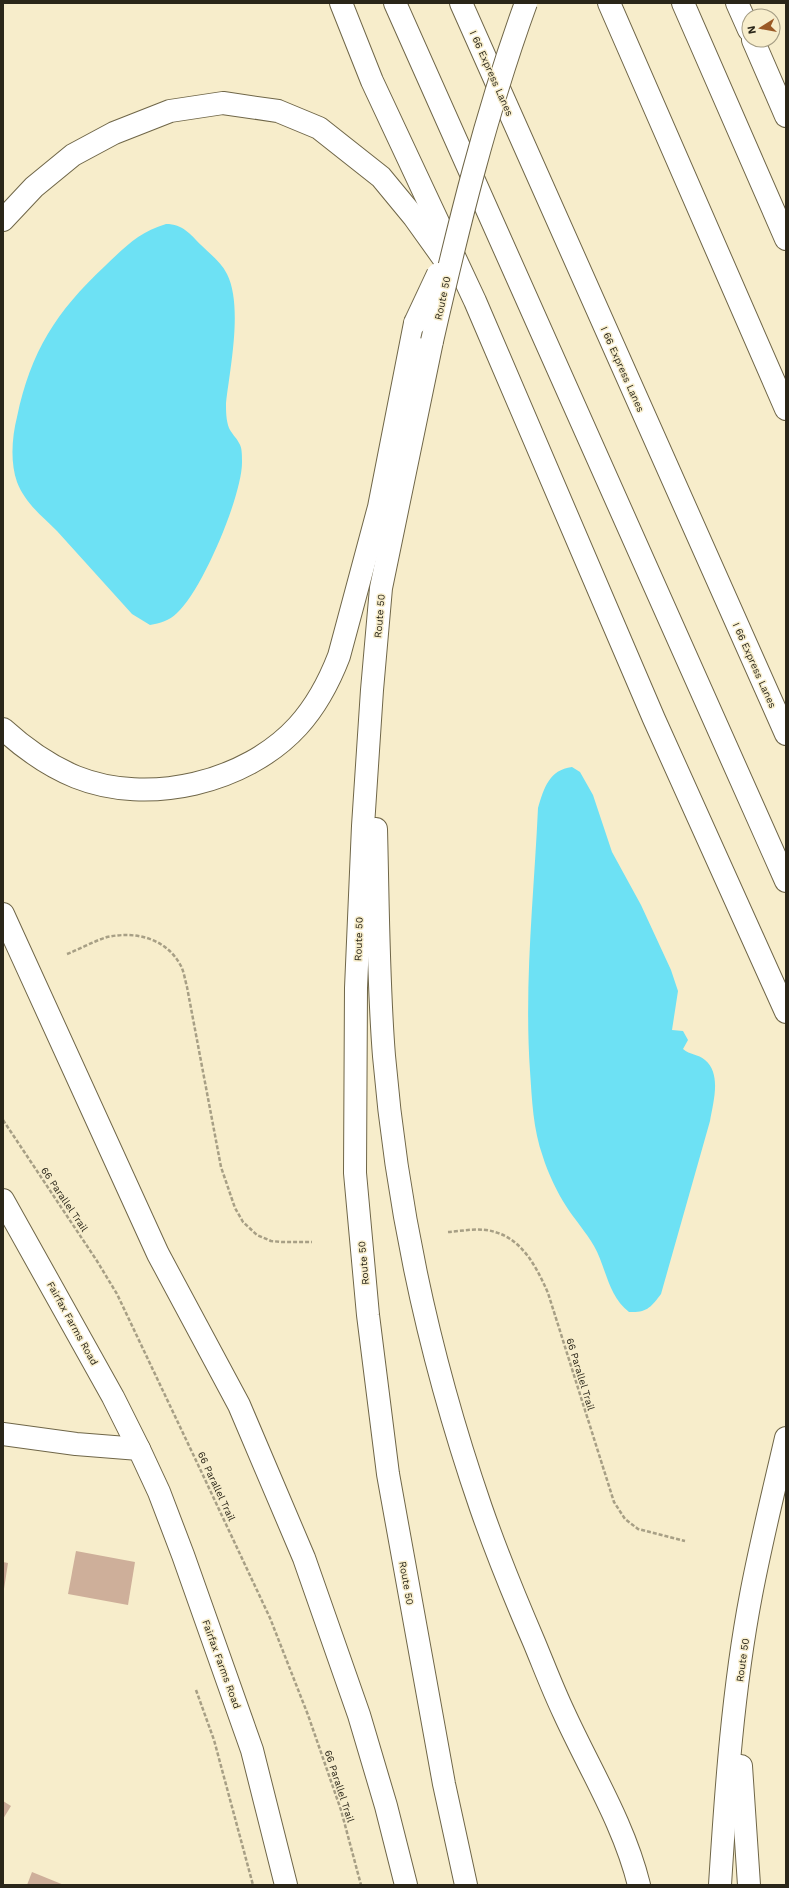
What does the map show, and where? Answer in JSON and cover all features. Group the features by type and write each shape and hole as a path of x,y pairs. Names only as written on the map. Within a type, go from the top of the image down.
{"main road":[{"path":"341,3 372,81 475,301 651,712 786,1012"},
{"path":"395,3 786,881"},
{"name":"I 66 Express Lanes","path":"461,3 786,734"},
{"name":"Route 50","path":"466,1885 444,1784 388,1474 368,1315 356,1173 356,988 363,826 372,690 381,588 432,342 456,237 503,66 526,3"},
{"path":"609,3 786,409"},
{"path":"683,3 786,239"},
{"path":"756,48 786,116"},
{"path":"3,220 34,187 73,155 114,133 170,111 224,102 278,111 319,128 381,177 414,217 475,301"},
{"path":"3,729 20,745 49,764 77,778 110,786 144,790 178,788 210,781 240,768 270,750 297,727 316,703 331,678 339,656 378,507 415,323 456,237"},
{"path":"372,690 384,1056 396,1153 411,1248 425,1315 452,1416 481,1509 563,1711 610,1807 634,1866 639,1885"},
{"path":"3,914 158,1254 239,1405 304,1558 359,1714 386,1806 406,1885"},
{"name":"Fairfax Farms Road","path":"3,1200 113,1397 139,1449 170,1520 252,1750 286,1885"},
{"path":"3,1434 76,1444 139,1449"},
{"name":"Route 50","path":"720,1885 738,1684 751,1596 786,1438"},
{"path":"738,1684 742,1803 749,1885"}],"path":[{"path":"67,954 106,938 128,934 145,936 172,952 182,967 187,987 221,1167 235,1208 243,1222 257,1235 282,1242 312,1242"},
{"name":"66 Parallel Trail","path":"3,1120 118,1294 270,1618 308,1715 341,1810 361,1885"},
{"name":"66 Parallel Trail","path":"448,1232 494,1231 508,1238 521,1248 532,1261 548,1293 614,1502 625,1519 638,1529 686,1541"},
{"path":"196,1690 214,1740 253,1885"}],"water":[{"path":"166,224 172,224 186,230 222,266 232,287 235,320 226,412 229,428 241,447 242,461 241,476 236,496 219,541 198,585 187,602 174,616 150,625 132,614 57,531 29,503 20,490 17,482 13,466 12,450 15,425 30,372 38,352 59,317 88,283 126,246 148,231"},
{"path":"572,767 580,772 593,795 612,852 641,905 671,970 678,991 672,1030 683,1031 688,1040 683,1049 705,1060 710,1066 715,1081 710,1121 661,1294 648,1308 635,1312 629,1312 616,1298 594,1246 556,1189 547,1169 537,1136 534,1114 528,1038 528,1005 530,939 538,808 545,787 553,776 564,769"}],"building":[{"path":"76,1551 135,1562 128,1605 68,1594"},
{"path":"3,1562 8,1563 4,1589 3,1589"},
{"path":"3,1801 11,1806 3,1819"},
{"path":"32,1872 64,1885 27,1885"}]}
